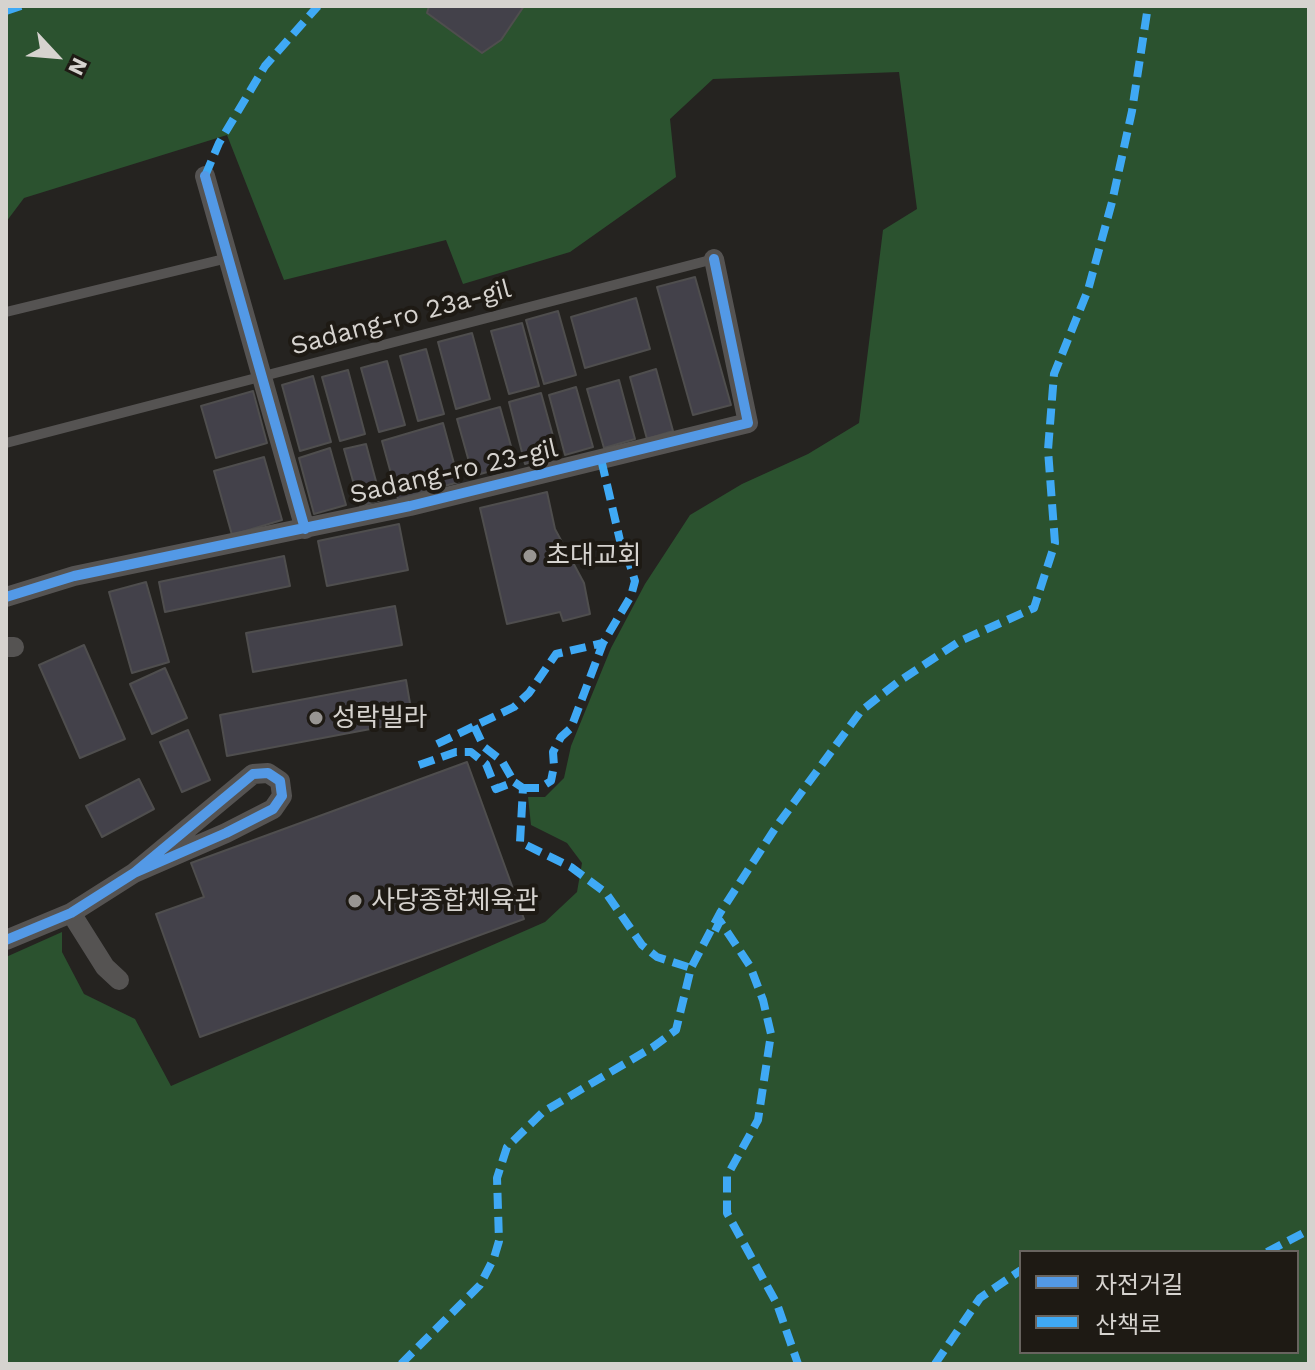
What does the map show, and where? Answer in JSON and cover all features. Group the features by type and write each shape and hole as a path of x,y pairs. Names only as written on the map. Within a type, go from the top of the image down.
{"street":[{"path":"205,176 305,529"},
{"name":"Sadang-ro 23-gil","path":"6,597 74,576 305,529 748,423 714,259"},
{"path":"6,940 71,913 134,873 253,774 268,773 280,781 282,796 273,809 134,873"},
{"path":"71,913 105,967 119,980"}],"lane":[{"path":"6,312 228,258"},
{"name":"Sadang-ro 23a-gil","path":"6,443 714,259"}],"green space":[{"path":"6,6 1309,6 1309,1364 6,1364 6,957 62,932 62,952 84,994 135,1019 171,1086 545,922 577,892 582,863 567,843 531,825 528,797 545,797 564,778 571,746 611,648 645,584 690,515 742,484 808,454 859,423 883,230 917,209 899,72 713,79 670,119 676,177 570,252 463,284 446,240 284,280 227,135 24,198 6,222"}],"building":[{"path":"429,6 524,6 501,40 482,53 427,13"},
{"path":"695,277 731,405 693,415 657,287"},
{"path":"636,298 650,349 585,368 571,317"},
{"path":"558,311 576,375 544,384 526,320"},
{"path":"522,323 539,386 509,394 491,331"},
{"path":"472,333 490,399 456,409 438,342"},
{"path":"426,349 444,414 418,421 400,356"},
{"path":"387,361 405,425 379,432 361,368"},
{"path":"656,369 673,431 647,439 630,377"},
{"path":"348,370 365,434 340,441 322,377"},
{"path":"313,376 331,442 300,451 282,385"},
{"path":"619,380 635,439 604,448 587,389"},
{"path":"576,387 593,447 565,455 549,395"},
{"path":"253,391 267,443 216,458 201,406"},
{"path":"541,393 558,454 525,464 509,402"},
{"path":"500,407 516,464 473,476 457,419"},
{"path":"443,423 459,482 398,499 382,441"},
{"path":"366,444 381,500 360,506 344,449"},
{"path":"330,448 346,505 314,514 299,458"},
{"path":"264,457 282,520 232,535 214,471"},
{"name":"초대교회","path":"547,492 555,529 584,583 590,614 563,621 560,612 507,624 480,508"},
{"path":"399,524 408,570 327,586 318,541"},
{"path":"284,556 290,586 165,612 159,582"},
{"path":"146,582 169,662 132,673 109,592"},
{"path":"395,606 402,645 253,672 246,633"},
{"path":"84,645 125,739 80,758 39,665"},
{"path":"165,668 187,718 152,734 130,684"},
{"name":"성락빌라","path":"406,680 413,721 227,756 220,715"},
{"path":"188,730 210,780 182,792 160,742"},
{"name":"사당종합체육관","path":"467,762 524,919 200,1037 156,914 204,897 191,863"},
{"path":"139,779 154,809 102,837 86,806"}],"marked path":[{"path":"6,11 21,6"},
{"path":"205,176 219,143 265,66 318,6"},
{"path":"401,1364 480,1285 494,1258 499,1241 497,1178 507,1147 543,1112 653,1047 676,1030 691,968 720,913 776,827 861,711 960,641 1034,608 1055,543 1048,450 1054,374 1088,290 1112,202 1132,111 1148,6"},
{"path":"523,788 540,788 551,781 553,752 561,737 571,728 603,643 631,596 635,581 622,549 601,459"},
{"path":"437,744 514,707 529,693 556,654 603,643"},
{"path":"474,726 484,747 502,761 514,782"},
{"path":"419,765 456,752 471,752 486,764 496,789 514,782 523,788 520,842 571,867 606,893 642,945 657,957 691,968"},
{"path":"715,931 720,921 750,966 771,1034 758,1120 727,1176 727,1213 777,1304 798,1364"},
{"path":"1271,1250 1309,1230"},
{"path":"935,1364 980,1298 1019,1271"}],"cycle path":[{"path":"205,176 305,529"},
{"path":"6,597 74,576 410,506 748,423 714,259"},
{"path":"6,940 71,913 134,873 253,774 268,773 280,781 282,796 273,809 134,873"}],"place":[{"name":"초대교회","path":"530,556"},
{"name":"성락빌라","path":"316,718"},
{"name":"사당종합체육관","path":"355,901"}]}
